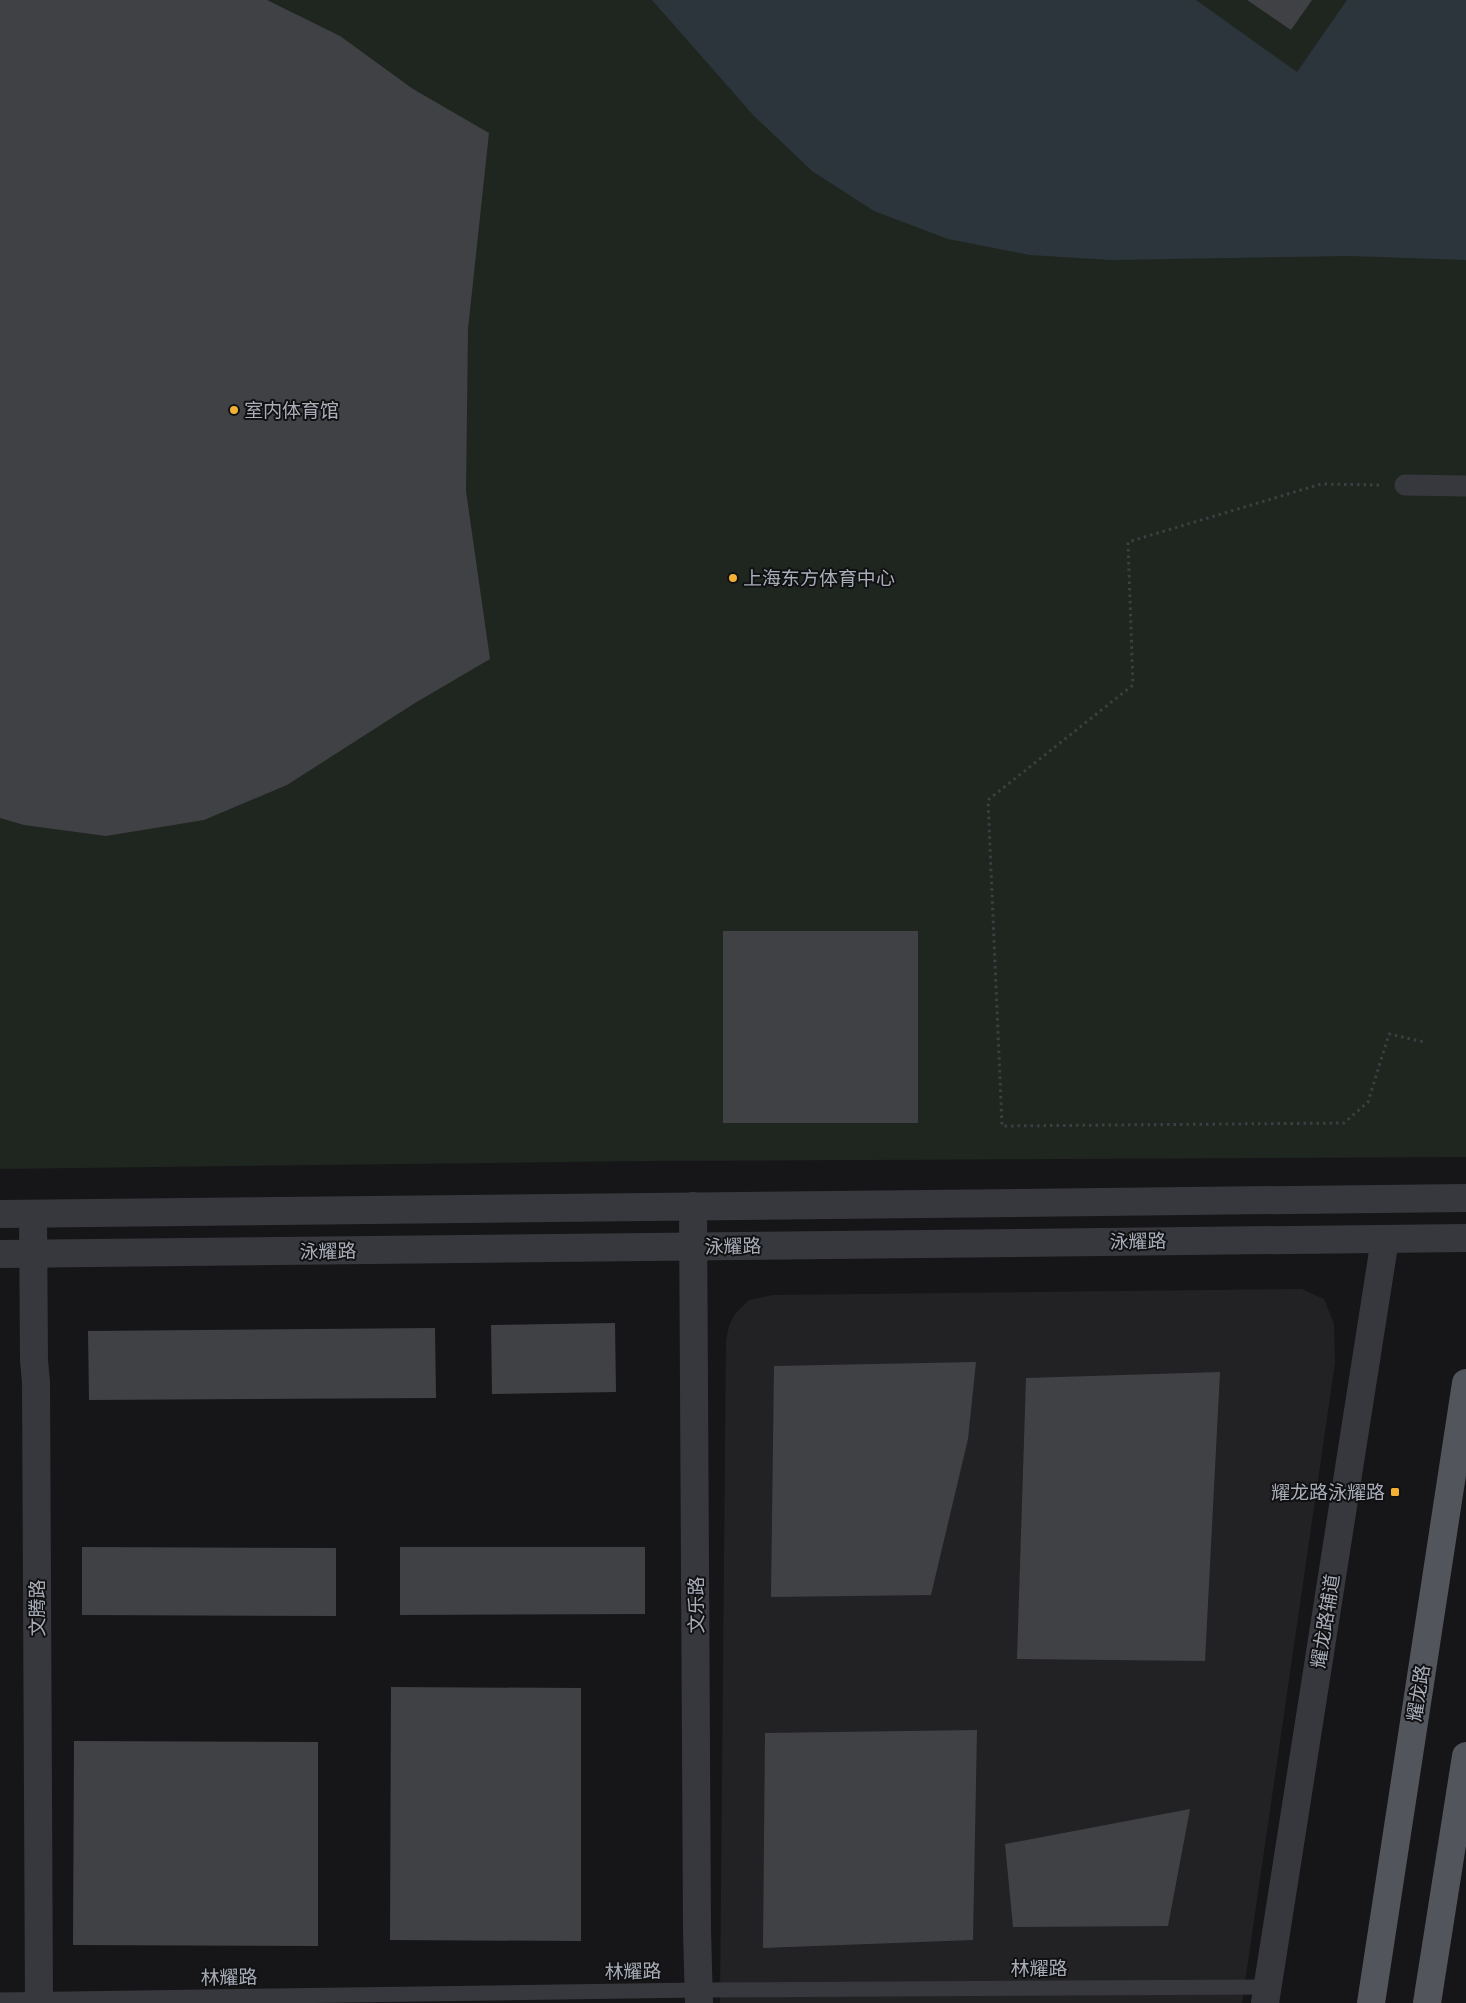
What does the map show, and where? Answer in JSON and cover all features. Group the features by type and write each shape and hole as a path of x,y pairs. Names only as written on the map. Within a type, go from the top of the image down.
{"main road":[{"name":"耀龙路","path":"1371,2003 1466,1383"},
{"path":"1427,2003 1466,1756"}],"street":[{"path":"1405,485 1466,486"},
{"name":"泳耀路","path":"0,1214 1466,1198"},
{"name":"文乐路","path":"693,1206 699,1997"},
{"name":"文腾路","path":"33,1214 34,1360 36,1382 39,2001"},
{"name":"泳耀路","path":"0,1254 1466,1238"},
{"name":"耀龙路辅道","path":"1266,1995 1385,1239"}],"lane":[{"name":"林耀路","path":"0,2000 1266,1995"}],"path":[{"path":"1405,485 1321,484 1128,542 1133,685 988,800 1002,1126 1344,1123 1368,1102 1389,1034 1424,1042"}],"shaded area":[{"name":"上海东方体育中心","path":"0,0 1466,0 1466,1157 646,1161 0,1169"},
{"path":"652,0 1196,0 1297,72 1347,0 1466,0 1466,260 1350,256 1111,260 1030,255 948,239 874,211 812,171 754,116"},
{"path":"1302,1289 1324,1299 1334,1324 1335,1363 1242,2003 720,2003 726,1340 729,1326 735,1314 749,1300 773,1295"}],"building":[{"name":"室内体育馆","path":"0,0 267,0 340,36 413,89 489,133 468,329 466,491 490,659 415,703 287,785 204,820 106,836 24,825 0,818"},
{"path":"1247,0 1312,0 1291,30"},
{"path":"723,931 918,931 918,1123 723,1123"},
{"path":"615,1323 616,1392 492,1394 491,1325"},
{"path":"435,1328 436,1398 89,1400 88,1331"},
{"path":"976,1362 968,1439 931,1595 771,1597 774,1366"},
{"path":"1220,1372 1205,1661 1017,1659 1026,1378"},
{"path":"82,1547 336,1548 336,1616 82,1615"},
{"path":"400,1547 645,1547 645,1614 400,1615"},
{"path":"391,1687 581,1688 581,1941 390,1940"},
{"path":"977,1730 973,1940 763,1948 765,1733"},
{"path":"74,1741 318,1742 318,1946 73,1945"},
{"path":"1190,1809 1168,1926 1013,1927 1005,1844"}],"place":[{"name":"室内体育馆","path":"234,410"},
{"name":"上海东方体育中心","path":"733,578"},
{"name":"耀龙路泳耀路","path":"1395,1492"}]}
